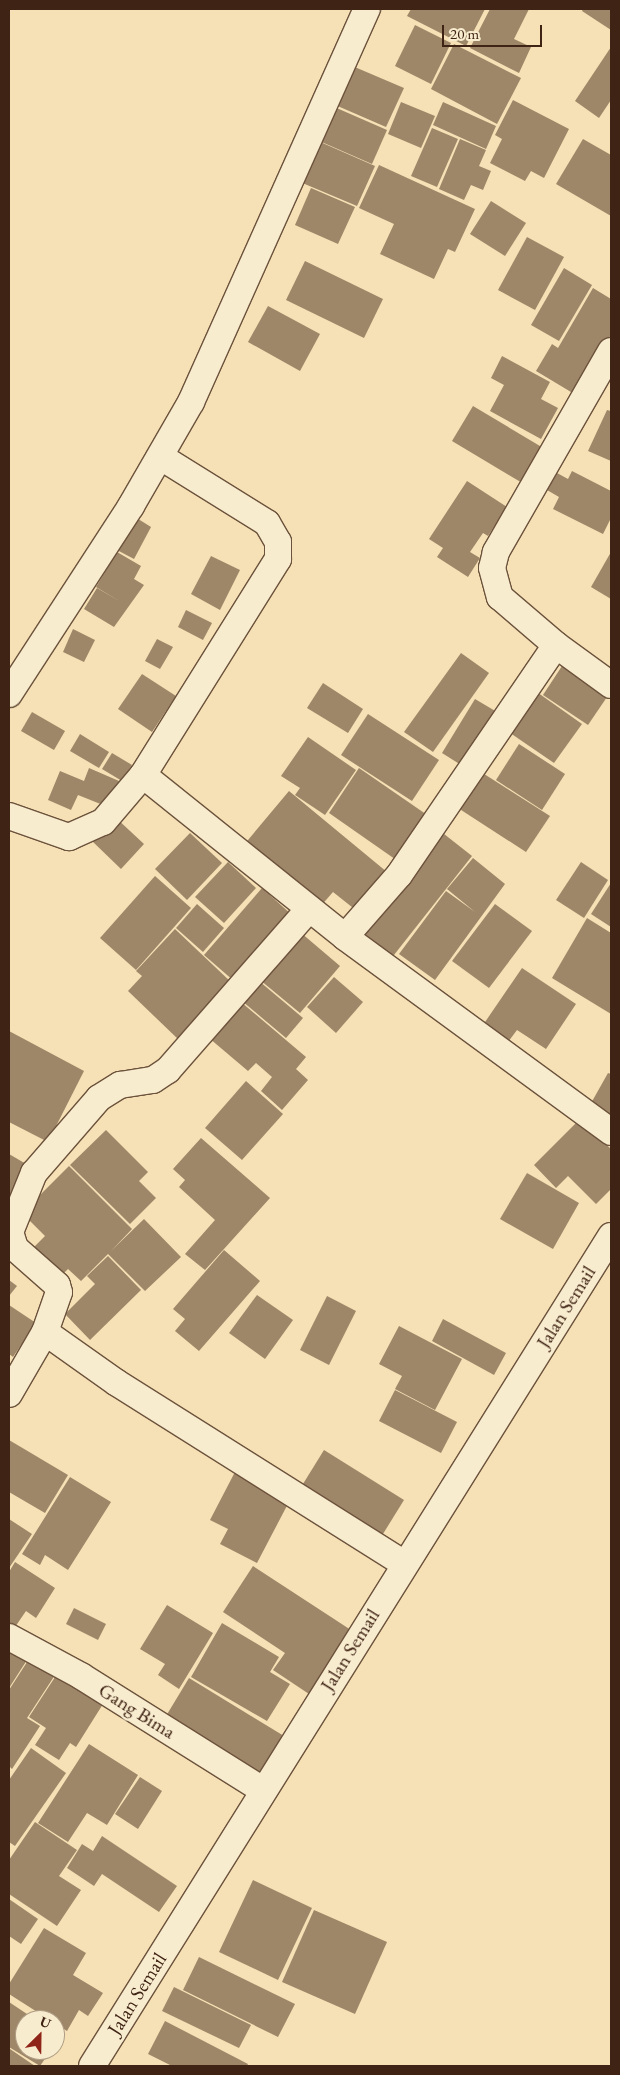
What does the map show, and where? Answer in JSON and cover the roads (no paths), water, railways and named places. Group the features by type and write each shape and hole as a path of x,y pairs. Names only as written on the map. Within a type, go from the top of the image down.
{"street":[{"path":"9,694 161,457 191,402 368,9"},
{"path":"611,351 496,552 492,568 500,597 556,645 611,685"},
{"path":"9,816 69,837 103,822 143,775 279,551 267,523 161,457"},
{"path":"345,938 399,875 556,645"},
{"path":"143,775 308,910 611,1132"},
{"path":"9,1394 45,1332 59,1292 56,1285 14,1248 10,1232 34,1173 98,1098 120,1085 152,1080 168,1070 308,910"},
{"name":"Jalan Semail","path":"92,2066 403,1563 611,1236"},
{"path":"45,1332 117,1383 403,1563"},
{"name":"Gang Bima","path":"9,1637 81,1676 263,1790"}]}
